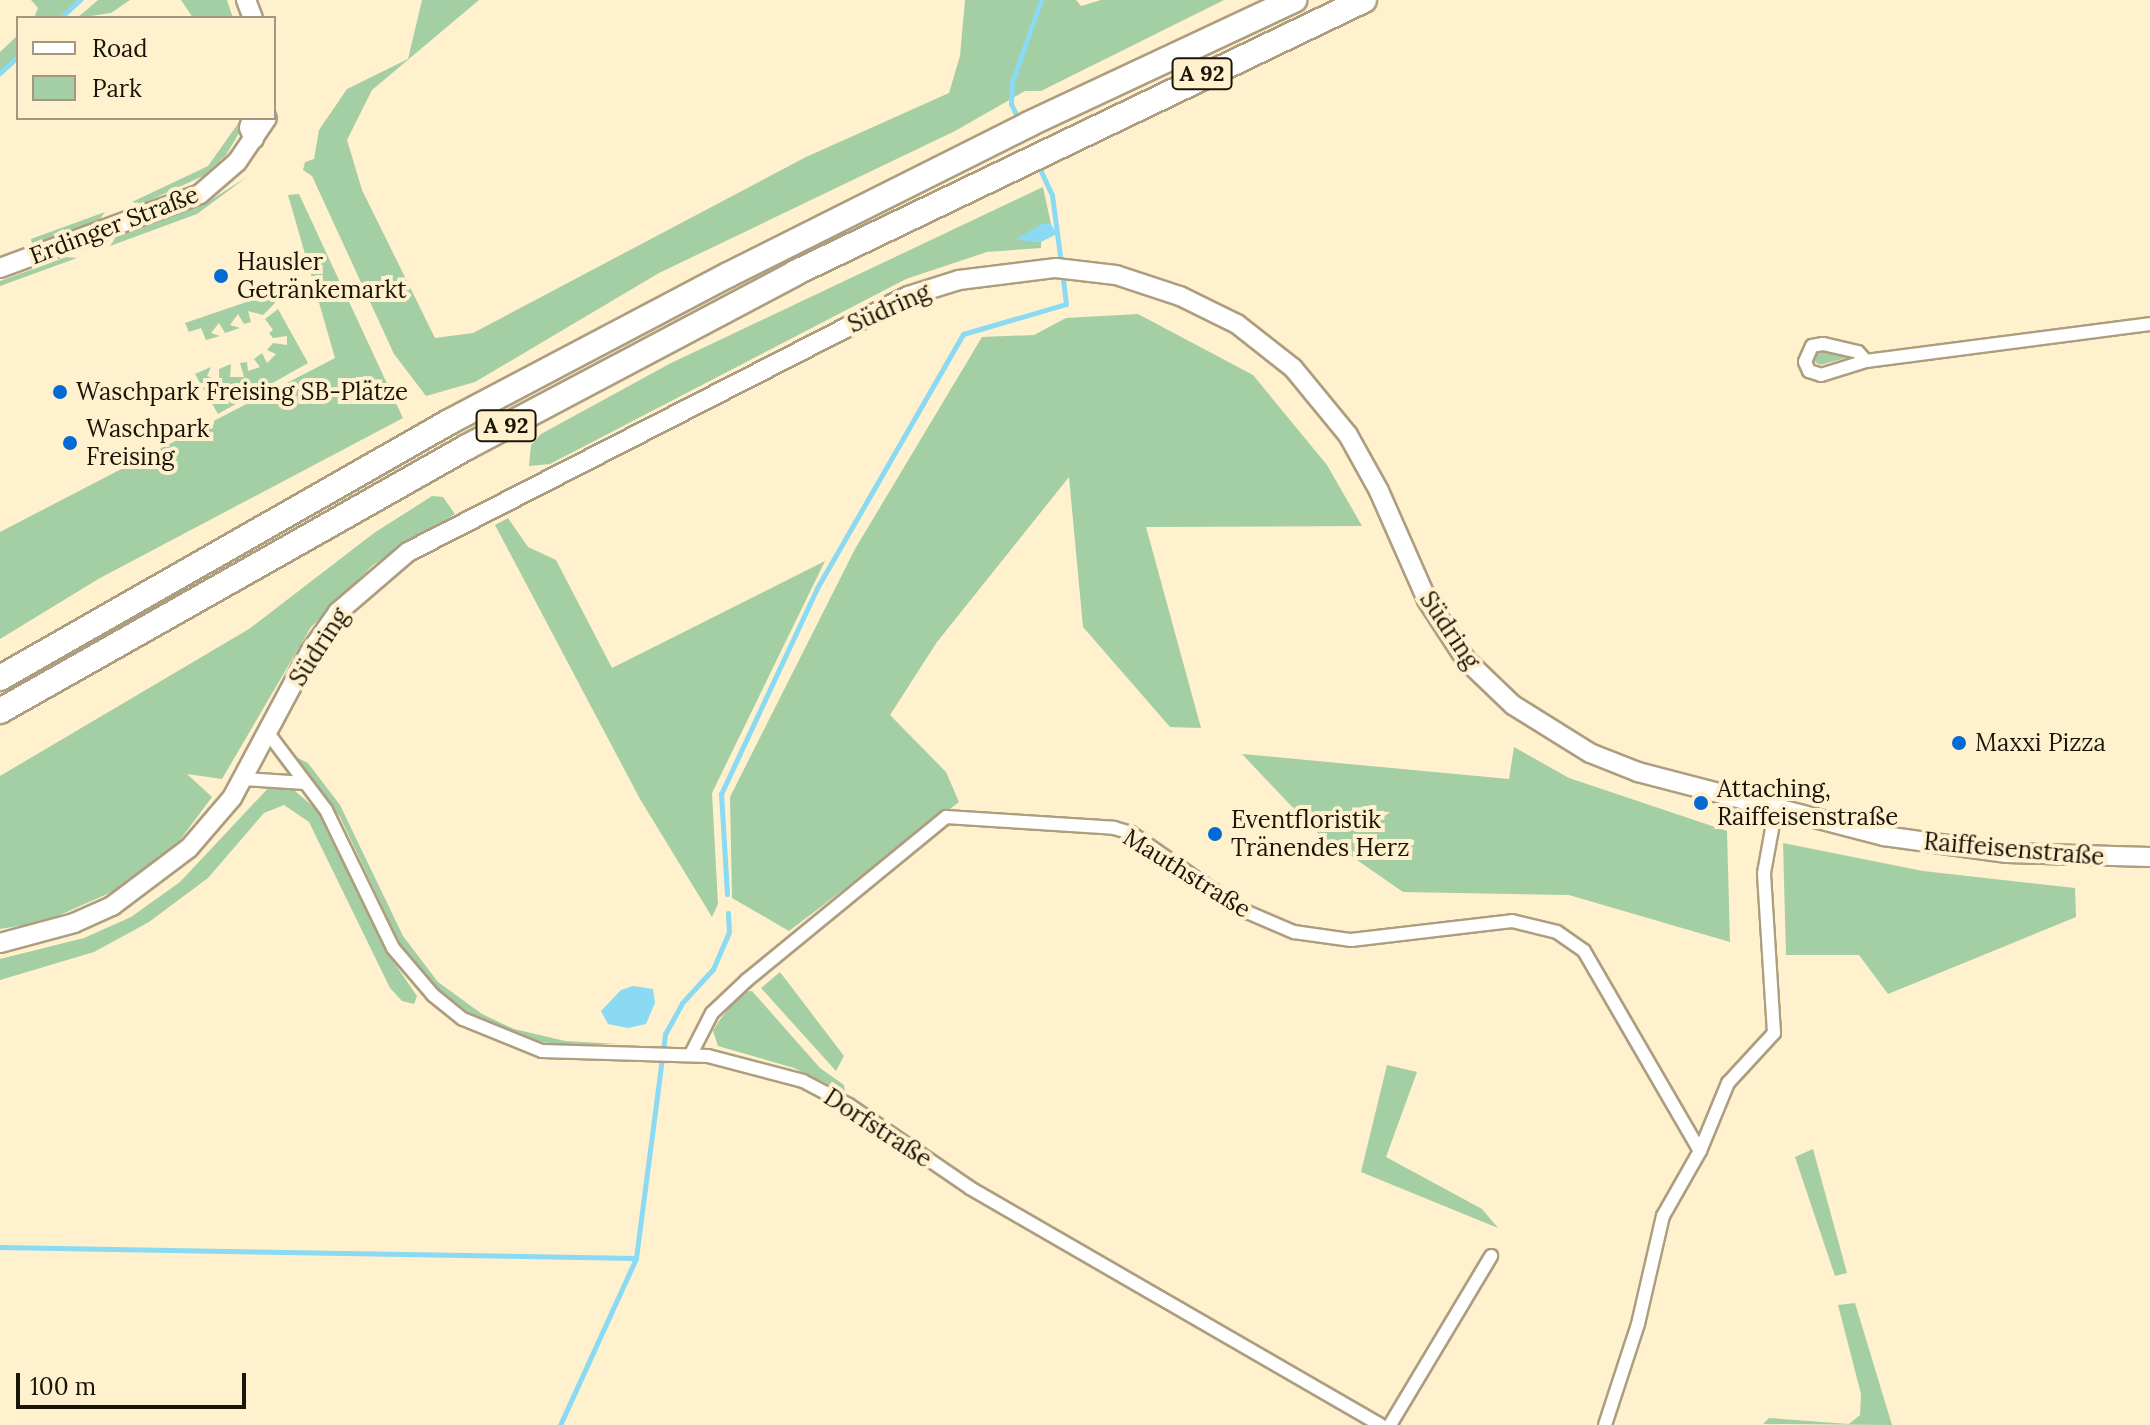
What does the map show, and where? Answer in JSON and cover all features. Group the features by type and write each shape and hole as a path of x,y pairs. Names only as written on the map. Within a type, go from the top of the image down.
{"highway":[{"name":"A 92","path":"0,678 449,422 1019,129 1294,0"},
{"name":"A 92","path":"0,711 467,447 795,273 1032,156 1364,0"}],"main road":[{"path":"251,120 249,128 254,139"},
{"name":"Erdinger Straße","path":"0,268 200,194 227,173 266,120"},
{"name":"Südring","path":"0,943 74,923 136,891 189,848 244,779 310,652 338,612 408,552 908,296 959,280 1056,268 1086,270 1151,285 1206,308 1293,368 1348,435 1451,640 1513,705 1615,765 1776,807"},
{"name":"Raiffeisenstraße","path":"1776,807 1884,836 1978,850 2084,858 2150,857"}],"street":[{"path":"1866,361 2150,324"},
{"name":"Dorfstraße","path":"268,733 326,810 393,948 440,1002 483,1030 524,1047 561,1055 691,1054 767,1068 838,1098 970,1188 1381,1425"},
{"path":"244,779 305,783"},
{"path":"1605,1425 1637,1328 1660,1224 1700,1151 1728,1083 1766,1047 1776,1029 1764,873 1776,807"},
{"name":"Mauthstraße","path":"691,1054 712,1013 747,980 946,817 1114,828 1131,833 1240,909 1294,932 1351,940 1512,921 1557,932 1584,951 1700,1151"},
{"path":"1390,1425 1491,1256"}],"green space":[{"path":"31,0 80,0 62,16 35,16 38,8"},
{"path":"98,0 130,0 111,13 79,16"},
{"path":"181,0 227,0 232,16 192,16"},
{"path":"422,0 479,0 372,90 347,140 362,190 435,338 473,333 806,157 949,93 960,56 965,0 1076,0 1081,6 1101,0 1224,0 1041,91 1025,91 955,131 659,273 475,382 426,396 394,354 312,176 303,170 305,162 314,159 319,130 347,89 408,59"},
{"path":"16,37 16,58 0,72 0,52"},
{"path":"241,120 246,120 226,155 203,176 142,204 132,202 208,166"},
{"path":"247,177 197,214 110,246 116,237 206,203"},
{"path":"1043,187 1051,224 1041,224 1031,241 1041,242 1041,248 987,252 906,279 550,464 529,466 531,445 541,434 671,363"},
{"path":"299,194 403,418 100,578 0,639 0,532 335,358 288,195"},
{"path":"105,212 100,219 32,244 31,239"},
{"path":"66,257 77,258 0,286 0,281"},
{"path":"270,294 275,303 263,315 248,311 251,322 244,324 238,314 230,325 240,328 225,333 219,323 211,333 220,336 206,340 201,328 189,332 185,323"},
{"path":"278,309 308,363 218,414 195,374 211,367 207,376 219,381 219,369 231,364 230,377 244,377 240,363 247,362 248,371 260,367 254,359 262,353 267,363 276,354 267,350 273,343 287,345 287,336 273,338 269,333 273,330 265,319"},
{"path":"1138,314 1253,375 1327,465 1362,526 1146,527 1201,728 1170,727 1083,627 1069,477 937,642 890,715 946,772 959,802 789,931 732,898 730,797 855,549 982,337 1034,335 1066,318"},
{"path":"1816,352 1843,353 1846,358 1820,365 1815,362"},
{"path":"432,496 443,497 455,514 373,565 311,627 222,779 187,774 212,797 177,844 114,891 44,922 0,929 0,776 249,629 374,533"},
{"path":"508,518 528,547 556,560 612,668 825,561 712,793 718,904 712,917 640,799 495,525"},
{"path":"1514,747 1569,778 1727,831 1730,942 1569,895 1403,892 1315,831 1242,754 1509,779"},
{"path":"294,756 308,763 340,805 403,936 438,982 482,1014 514,1029 565,1041 619,1044 554,1045 527,1038 472,1015 440,991 400,944 340,817"},
{"path":"272,784 295,791 317,810 386,951 417,996 414,1004 402,1001 390,988 309,822 284,805 264,813 208,878 149,922 94,952 0,980 0,959 84,938 131,917 180,882"},
{"path":"1783,843 1923,871 2075,888 2076,917 1888,994 1859,955 1786,955"},
{"path":"780,972 844,1056 836,1071 761,988"},
{"path":"752,991 820,1068 844,1085 845,1092 794,1068 718,1046 713,1031 719,1021 741,992"},
{"path":"1387,1065 1417,1072 1386,1157 1482,1209 1498,1228 1361,1172"},
{"path":"1813,1149 1847,1273 1835,1276 1795,1157"},
{"path":"1855,1303 1892,1425 1763,1424 1769,1418 1849,1424 1860,1415 1861,1394 1838,1305"}],"water":[{"path":"1041,224 1051,224 1057,234 1041,242 1015,240"},
{"path":"633,986 653,989 655,1003 646,1024 628,1028 608,1024 601,1011 621,990"}],"waterway":[{"path":"62,16 80,0"},
{"path":"1020,123 1011,104 1012,82 1041,0"},
{"path":"0,73 16,58"},
{"path":"1038,165 1052,195 1061,263"},
{"path":"727,894 721,794 817,588 963,334 1066,304 1062,273"},
{"path":"560,1425 636,1258 665,1034 682,1003 713,969 729,932 728,913"},
{"path":"0,1247 636,1258"}],"place":[{"name":"Hausler Getränkemarkt","path":"221,276"},
{"name":"Waschpark Freising SB-Plätze","path":"60,392"},
{"name":"Waschpark Freising","path":"70,443"},
{"name":"Maxxi Pizza","path":"1959,743"},
{"name":"Attaching, Raiffeisenstraße","path":"1701,803"},
{"name":"Eventfloristik Tränendes Herz","path":"1215,834"}]}
